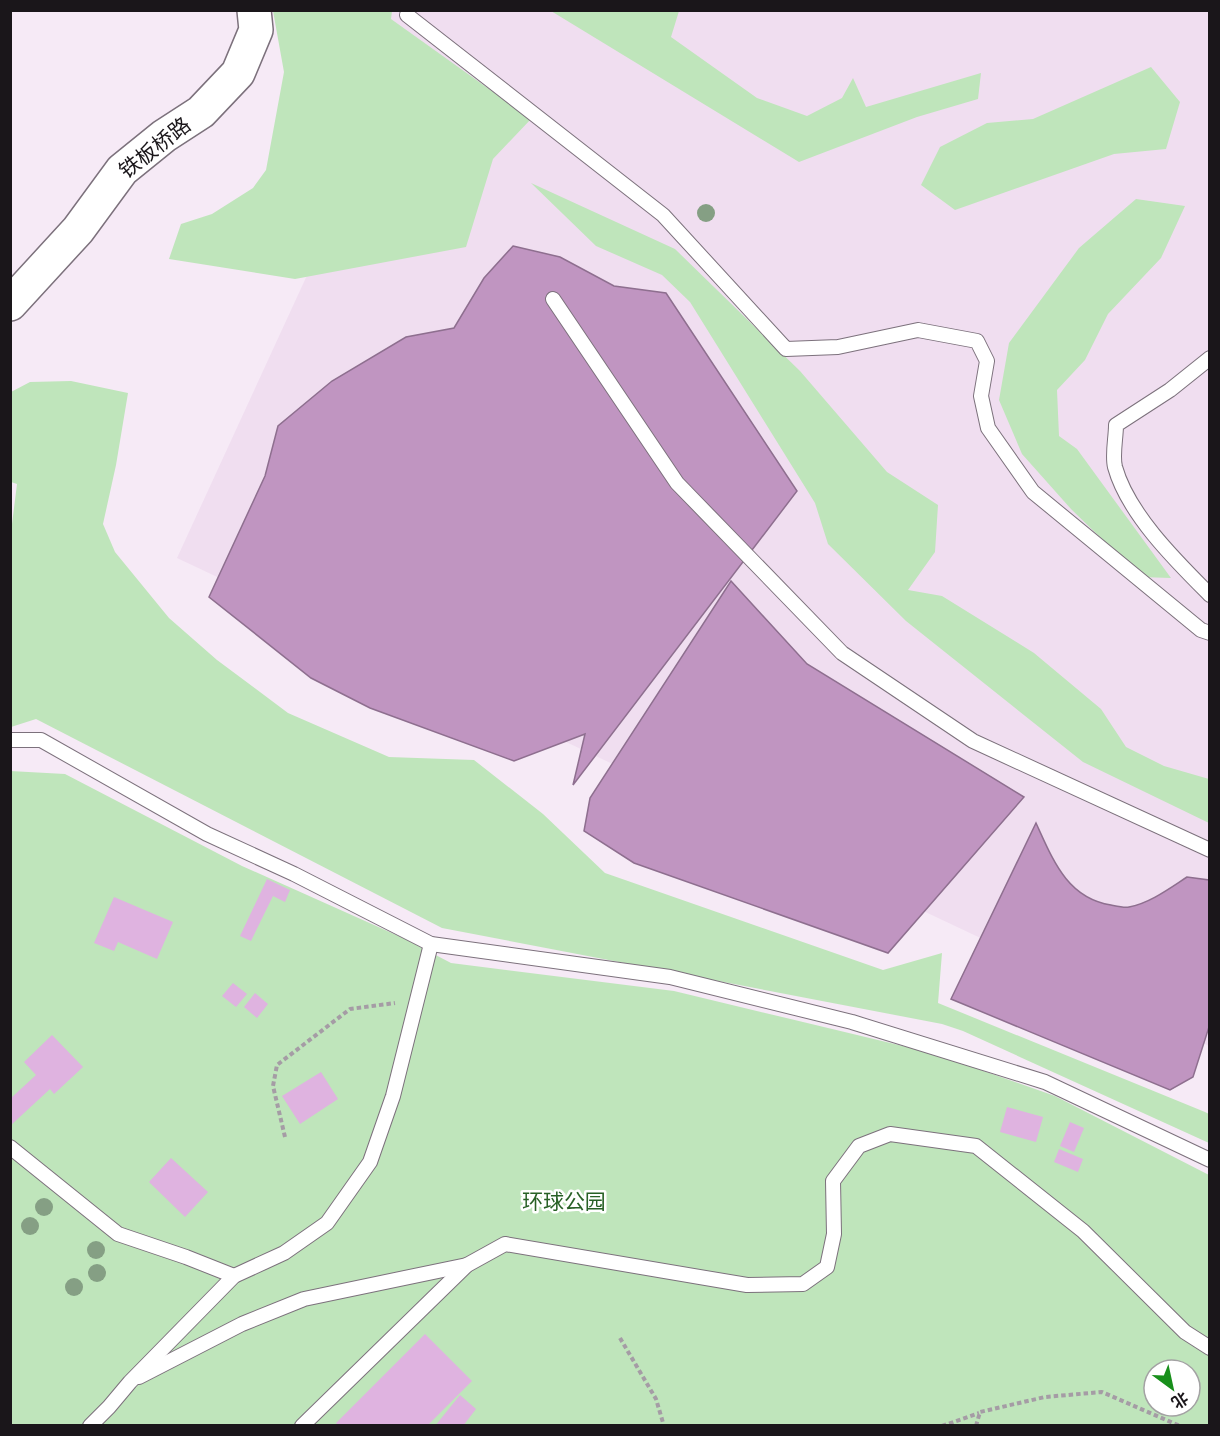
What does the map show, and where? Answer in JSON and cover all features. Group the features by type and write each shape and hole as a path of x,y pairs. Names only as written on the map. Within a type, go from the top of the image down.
{"street":[{"name":"铁板桥路","path":"10,304 78,230 122,170 164,136 201,112 238,74 256,30 254,10"}],"lane":[{"path":"407,15 663,215 786,349 838,347 918,330 977,341 987,362 981,396 988,428 1033,492 1201,630 1209,633"},
{"path":"553,299 677,483 842,653 973,741 1209,850"},
{"path":"1209,358 1170,390 1116,425 1115,465 1134,508 1171,555 1209,596"},
{"path":"10,740 41,740 207,834 294,874 431,945 670,977 852,1022 1045,1082 1209,1160"},
{"path":"90,1425 234,1276 284,1253 327,1223 369,1162 393,1096 431,945"},
{"path":"302,1425 467,1265 505,1244 747,1285 803,1284 827,1267 834,1234 833,1181 859,1146 890,1134 976,1146 1083,1230 1185,1332 1209,1348"},
{"path":"10,1147 117,1234 234,1276"},
{"path":"130,1382 242,1324 304,1299 467,1265"}],"path":[{"path":"285,1137 273,1086 278,1065 350,1009 417,1000"},
{"path":"620,1338 656,1399 664,1425"},
{"path":"942,1425 980,1412 1045,1397 1102,1392 1180,1425"},
{"path":"976,1425 980,1412"}],"shaded area":[{"path":"333,11 1209,11 1209,1046 177,558 361,158"},
{"path":"513,246 560,257 614,286 666,293 797,491 573,785 585,734 514,761 370,708 311,678 209,597 265,476 278,426 332,381 406,337 454,328 484,278"},
{"path":"731,581 807,664 1024,797 888,953 634,863 584,831 590,798"},
{"path":"1036,823 1063,875 1072,886 1096,901 1129,907 1152,899 1187,877 1209,880 1209,1027 1193,1077 1170,1090 951,999"}],"green space":[{"path":"273,11 392,11 391,19 531,119 493,159 466,247 295,279 169,259 181,224 212,214 253,188 266,170 284,72"},
{"path":"551,11 679,11 671,37 757,98 807,116 842,98 853,78 866,107 981,73 978,99 917,117 799,162"},
{"path":"1151,67 1180,102 1166,149 1114,154 955,210 921,185 940,147 987,123 1033,119"},
{"path":"531,183 675,249 800,371 887,472 938,505 935,552 908,590 942,596 1034,653 1101,709 1126,747 1164,766 1209,779 1209,823 1083,762 906,621 828,544 815,503 690,302 662,275 596,246"},
{"path":"1136,199 1185,206 1161,258 1108,314 1085,360 1057,390 1059,436 1077,449 1171,578 1141,577 1071,509 1022,454 999,400 1009,343 1079,248"},
{"path":"71,381 128,393 103,524 115,552 169,618 217,660 288,713 389,757 474,760 543,814 605,873 883,970 942,953 938,1003 1209,1114 1209,1143 963,1031 942,1024 442,928 36,719 11,727 10,540 17,484 11,482 11,392 30,382"},
{"name":"环球公园","path":"10,771 65,774 242,866 403,938 451,963 674,991 932,1053 1055,1096 1209,1175 1209,1425 11,1425"}],"building":[{"path":"267,879 290,890 285,902 273,896 251,941 240,936"},
{"path":"114,897 173,922 157,959 118,942 114,951 94,943"},
{"path":"233,983 247,994 236,1007 222,996"},
{"path":"255,993 268,1004 257,1018 244,1007"},
{"path":"52,1035 83,1067 54,1094 50,1089 10,1126 10,1099 36,1075 24,1062"},
{"path":"321,1072 338,1099 300,1124 282,1096"},
{"path":"1007,1107 1043,1117 1036,1142 1000,1132"},
{"path":"1070,1122 1084,1128 1074,1152 1060,1146"},
{"path":"1059,1149 1083,1159 1078,1172 1054,1162"},
{"path":"171,1158 208,1192 185,1217 149,1182"},
{"path":"425,1334 472,1381 427,1426 339,1426 336,1423"},
{"path":"460,1395 476,1409 463,1426 435,1426"}]}
